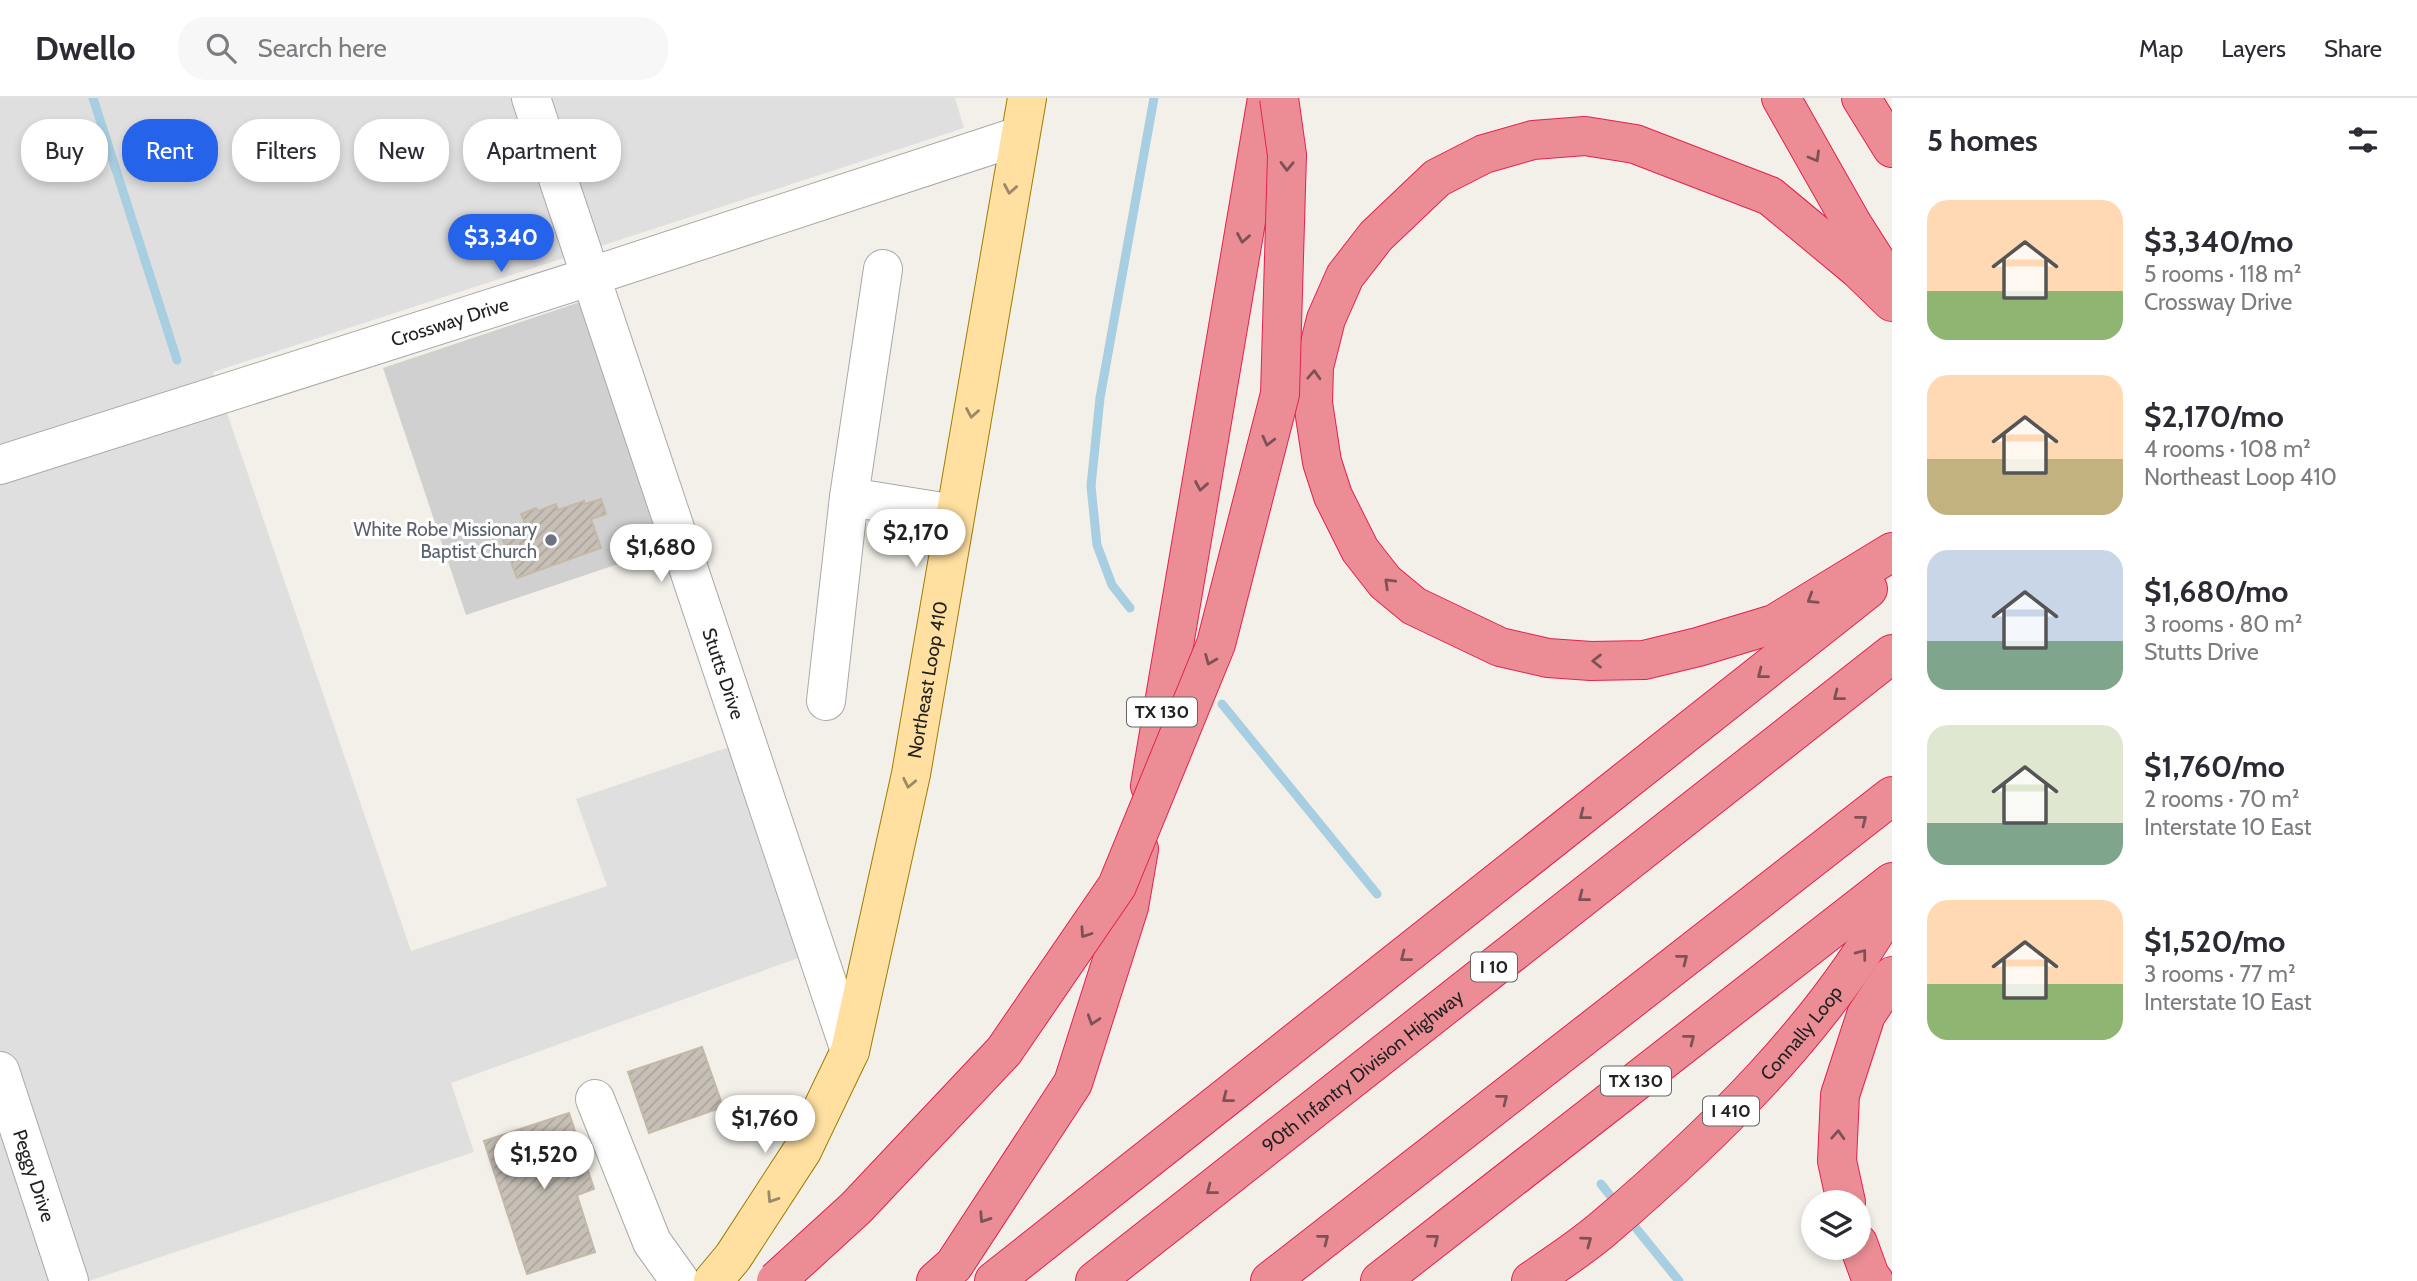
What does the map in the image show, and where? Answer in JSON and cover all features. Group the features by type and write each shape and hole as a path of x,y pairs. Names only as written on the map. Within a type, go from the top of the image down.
{"highway":[{"name":"TX 130","path":"936,1281 954,1265 1073,1083 1129,907 1267,98"},
{"path":"776,1281 856,1208 1004,1051 1117,886 1216,644 1280,394 1287,155 1279,98"},
{"path":"1781,98 1853,225 1892,287"},
{"path":"1861,98 1892,148"},
{"path":"1892,302 1858,269 1770,196 1635,144 1585,136 1533,140 1484,154 1437,178 1376,236 1345,276 1326,319 1314,367 1313,403 1322,462 1333,496 1360,550 1385,582 1414,606 1500,647 1548,658 1591,661 1644,660 1698,647 1774,624 1892,552"},
{"path":"994,1281 1892,570"},
{"name":"90th Infantry Division Highway","path":"1096,1281 1892,654"},
{"path":"1270,1281 1892,796"},
{"name":"TX 130","path":"1380,1281 1892,882"},
{"name":"Connally Loop","path":"1531,1281 1603,1230 1751,1090 1823,1006 1871,941 1892,904"},
{"path":"1843,1190 1837,1161 1840,1095 1866,1015 1892,976"},
{"path":"1864,1260 1874,1281"}],"main road":[{"name":"Northeast Loop 410","path":"713,1281 733,1257 802,1151 850,1051 911,774 1027,98"}],"street":[{"name":"Stutts Drive","path":"531,98 850,1051"},
{"name":"Crossway Drive","path":"0,465 1019,136"},
{"path":"826,701 849,497 883,269"},
{"path":"849,497 955,514"},
{"name":"Peggy Drive","path":"0,1071 69,1281"},
{"path":"595,1099 652,1242 680,1281"}],"shaded area":[{"path":"0,98 955,98 964,128 213,372 411,951 607,886 576,799 732,746 804,956 451,1083 474,1152 89,1281 0,1281"},
{"path":"583,301 666,548 466,615 383,368"}],"building":[{"name":"White Robe Missionary Baptist Church","path":"601,499 606,514 591,519 601,548 517,578 500,532 525,523 521,514 536,508 538,511 556,504 558,510 584,501 585,504"},
{"path":"702,1047 723,1107 649,1133 628,1072"},
{"path":"569,1113 594,1189 577,1195 595,1252 527,1274 484,1141"}],"waterway":[{"path":"93,98 177,360"},
{"path":"1130,608 1112,585 1097,545 1091,486 1100,398 1154,98"},
{"path":"1222,704 1377,894"},
{"path":"1601,1184 1616,1203"},
{"path":"1627,1217 1679,1281"}],"place":[{"name":"White Robe Missionary Baptist Church","path":"551,540"}]}
